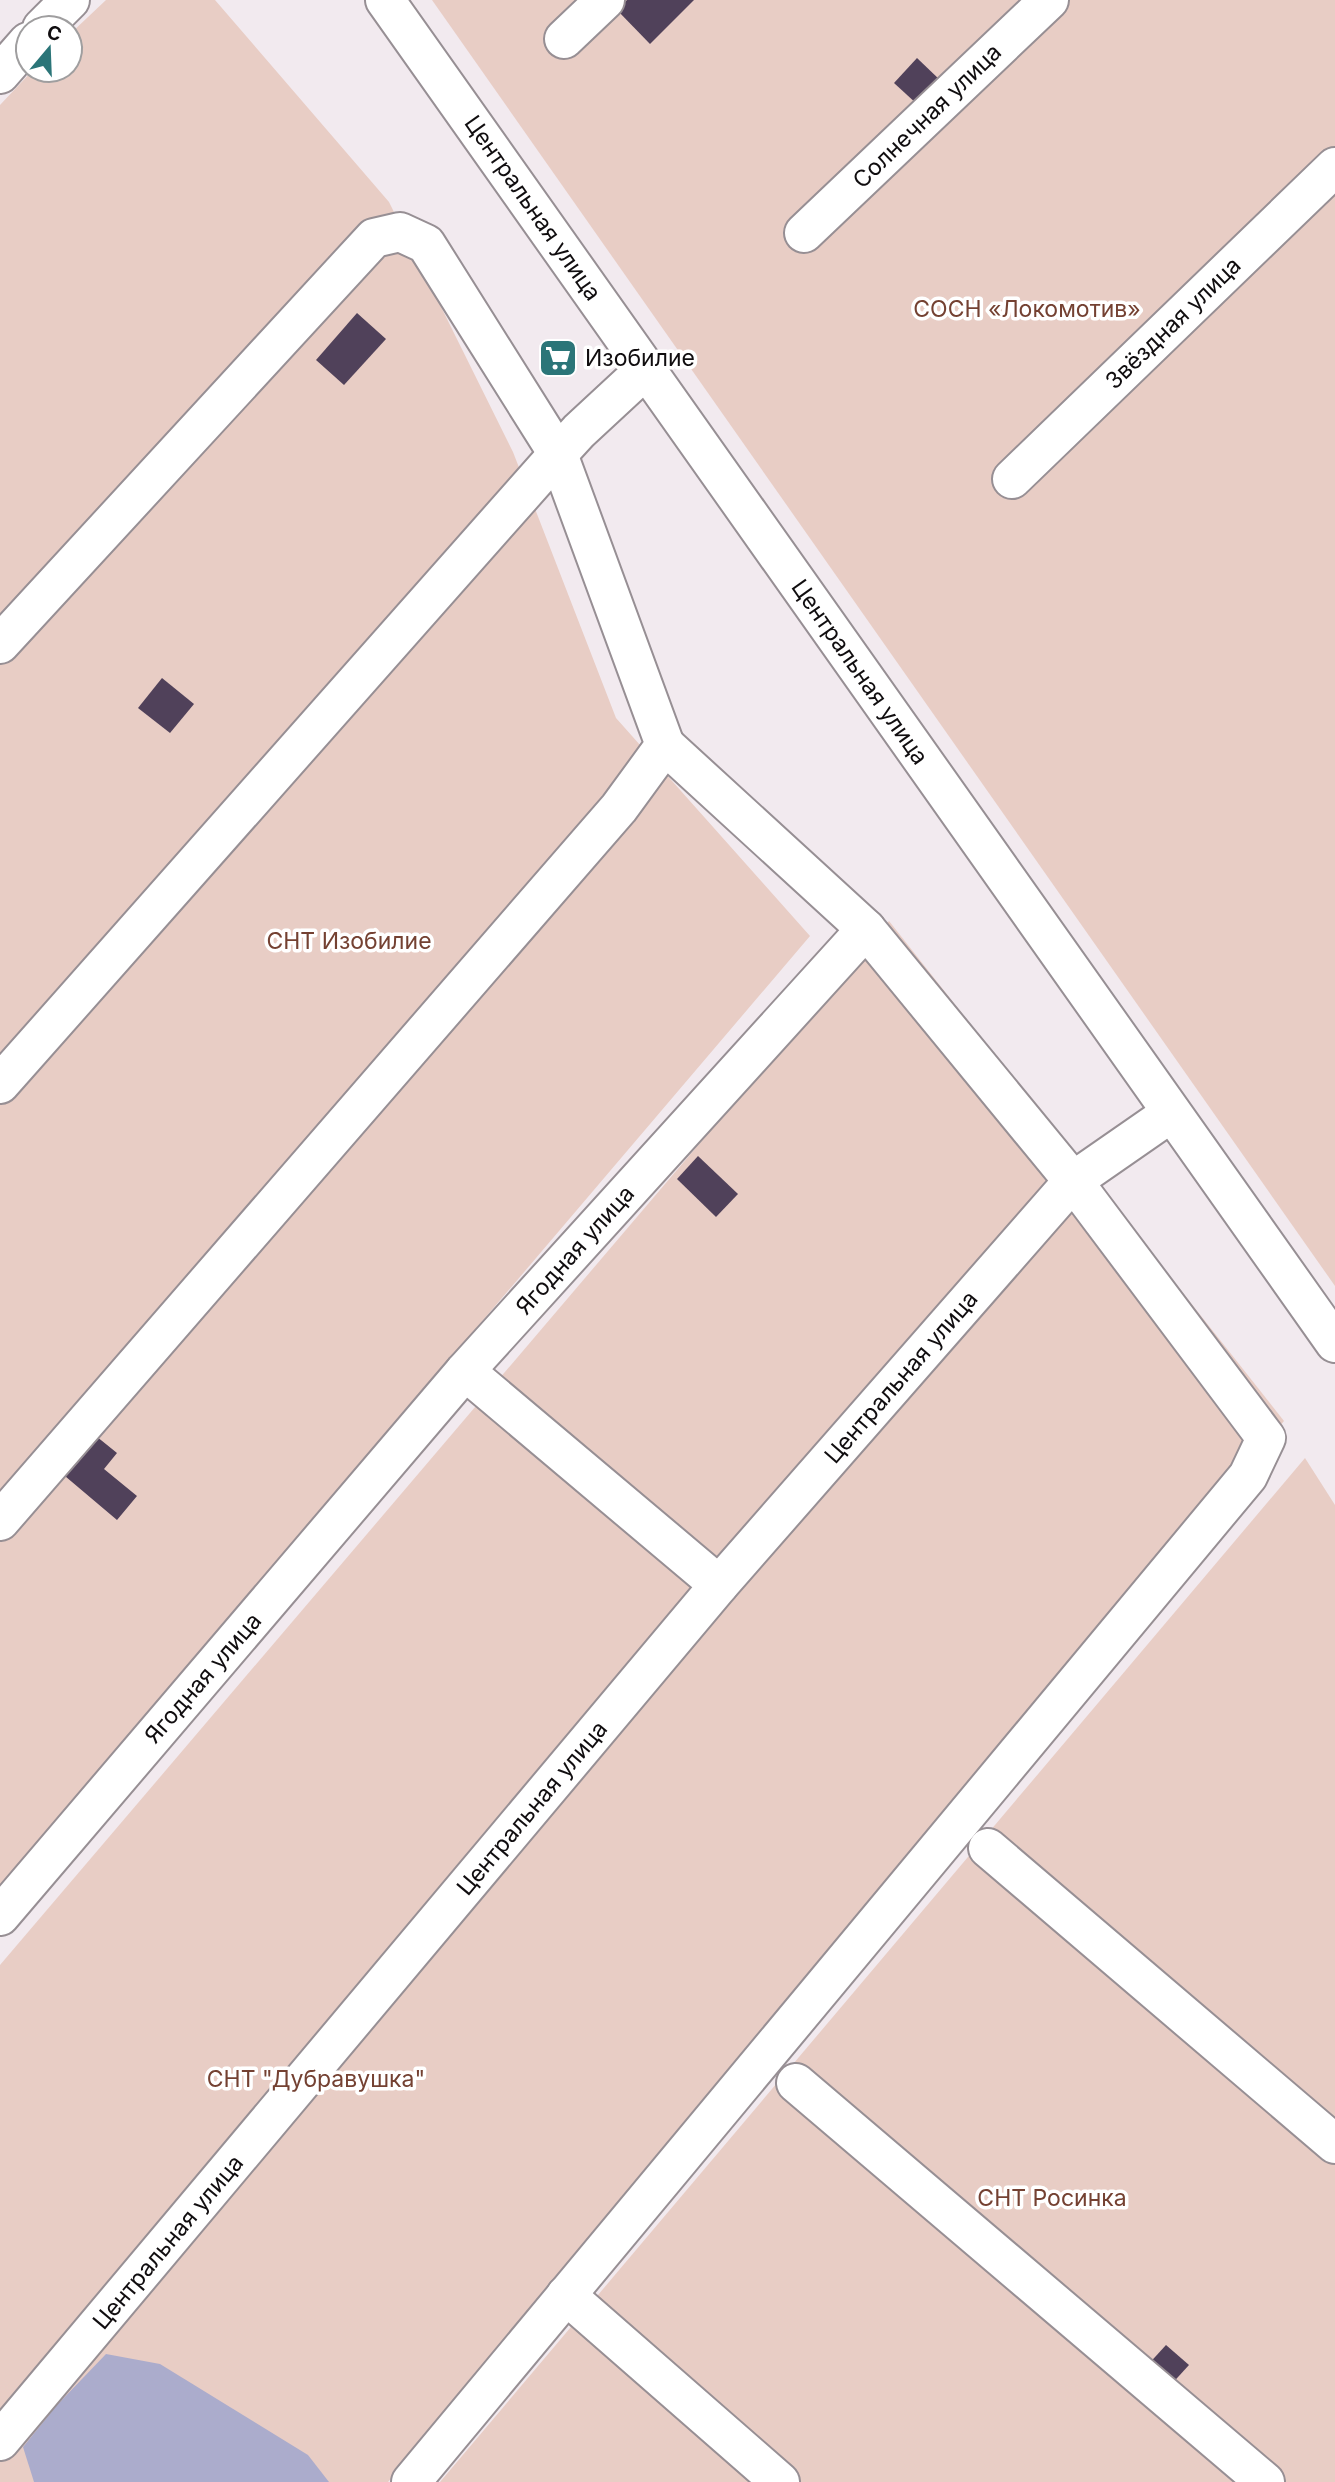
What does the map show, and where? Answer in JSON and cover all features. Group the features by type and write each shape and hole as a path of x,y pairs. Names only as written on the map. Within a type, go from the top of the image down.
{"street":[{"path":"56,14 70,0"},
{"name":"Центральная улица","path":"385,0 1335,1343"},
{"path":"564,38 605,0"},
{"name":"Солнечная улица","path":"804,233 1049,0"},
{"path":"0,74 14,58"},
{"name":"Звёздная улица","path":"1012,478 1335,167"},
{"path":"0,644 374,238 400,232 426,244 558,454 665,745 866,929 1073,1181 1266,1438 1248,1476 411,2482"},
{"path":"0,1084 558,454 647,368"},
{"path":"0,1521 619,808 665,745"},
{"name":"Ягодная улица","path":"0,1916 465,1371 866,929"},
{"path":"1073,1181 1171,1113"},
{"name":"Центральная улица","path":"0,2441 719,1585 1073,1181"},
{"path":"465,1371 719,1585"},
{"path":"988,1848 1335,2144"},
{"path":"796,2083 1265,2482"},
{"path":"566,2295 780,2482"}],"green space":[{"name":"СНТ Изобилие","path":"106,0 215,0 389,202 513,452 616,718 810,936 0,1888 0,105 20,84 84,84 84,21"},
{"name":"СОСН «Локомотив»","path":"432,0 1335,0 1335,1286"},
{"name":"СНТ \"Дубравушка\"","path":"889,921 1284,1421 388,2482 0,2482 0,1965"},
{"name":"СНТ Росинка","path":"1305,1458 1335,1505 1335,2482 440,2482"}],"water":[{"path":"106,2354 160,2364 308,2455 329,2482 34,2482 23,2447 57,2405"}],"building":[{"path":"627,0 694,0 650,44 617,10"},
{"path":"917,58 941,81 918,105 894,83"},
{"path":"357,313 386,339 344,385 316,360"},
{"path":"162,678 194,704 170,733 138,708"},
{"path":"698,1156 738,1194 716,1217 677,1179"},
{"path":"91,1432 117,1453 104,1469 137,1496 117,1520 59,1471"},
{"path":"1166,2345 1189,2365 1168,2388 1145,2368"}],"place":[{"name":"Изобилие","path":"558,358"}]}
